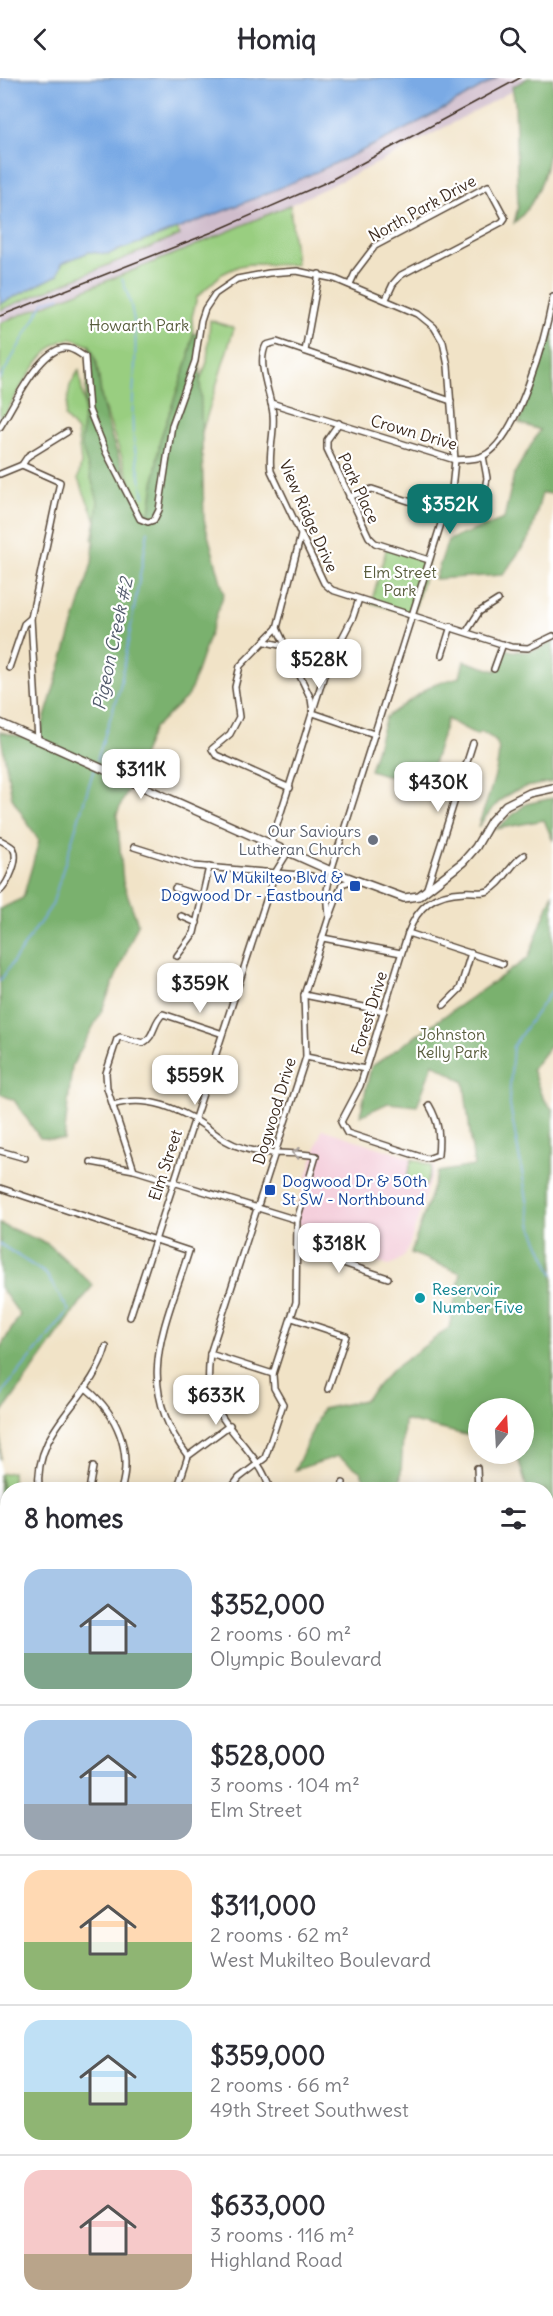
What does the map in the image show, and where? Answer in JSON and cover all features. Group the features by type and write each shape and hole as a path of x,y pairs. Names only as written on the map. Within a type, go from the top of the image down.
{"main road":[{"path":"0,723 331,871 404,898 420,896 446,876 476,847 491,821 506,805 530,793 553,788"}],"street":[{"name":"North Park Drive","path":"350,284 375,246 488,186 505,218 401,275 386,300"},
{"name":"Dogwood Drive","path":"0,427 42,359 54,351 66,348 85,357 89,410 106,452 140,519 148,522 154,520 159,510 172,424 195,361 205,309 215,294 237,279 255,274 297,271 319,274 350,284 428,321 440,335 446,352 455,460 452,489 331,871 327,890 329,917 304,995 306,1057 210,1354 208,1376 214,1402 258,1465 266,1482"},
{"path":"305,351 319,274"},
{"path":"482,505 488,478 483,456 501,441 510,427 540,351 553,297"},
{"name":"View Ridge Drive","path":"451,401 277,342 266,345 263,355 273,416 269,460 271,471 324,583 332,590 520,649 528,648 553,636"},
{"name":"Crown Drive","path":"271,403 455,460 483,456"},
{"name":"Park Place","path":"339,423 327,440 327,448 364,530 375,543 429,560"},
{"path":"0,474 22,465 28,456 67,432"},
{"path":"22,465 54,478 60,483 31,618 38,741"},
{"path":"349,497 372,489 445,513"},
{"path":"290,788 212,752 214,746 230,734 239,717 235,687 240,666 266,642 277,628 301,536"},
{"path":"271,844 326,669 353,617 359,599"},
{"path":"467,631 479,612 498,600"},
{"path":"9,668 24,624 31,618"},
{"path":"442,655 451,626"},
{"path":"277,628 311,699 314,713"},
{"path":"266,642 284,646"},
{"path":"494,669 503,644"},
{"path":"314,713 375,734"},
{"path":"426,891 473,743"},
{"path":"0,840 12,846 15,853 9,877 0,891"},
{"path":"134,847 184,863 208,867 311,876"},
{"name":"Elm Street","path":"130,1317 220,1033 275,873 288,852"},
{"name":"Forest Drive","path":"429,1105 437,1119 439,1130 438,1155 433,1158 427,1159 347,1133 341,1122 365,1069 417,911 425,904 453,892 485,892 497,885 513,862 524,855"},
{"path":"177,956 191,940 208,867"},
{"path":"329,917 342,884 354,880"},
{"path":"175,888 200,896"},
{"path":"181,916 197,922"},
{"path":"408,933 503,964"},
{"path":"323,938 401,954"},
{"path":"444,1005 460,989 471,953"},
{"path":"304,995 384,1011"},
{"path":"134,1170 107,1088 106,1073 117,1039 120,1037 143,1043 150,1040 162,1015 220,1033"},
{"path":"306,1057 365,1069"},
{"path":"113,1105 136,1099 175,1109 194,1119 231,1145 261,1152 277,1151 315,1156 297,1220 296,1302 273,1374 274,1388 283,1404 265,1458 236,1482"},
{"path":"0,1151 25,1158"},
{"path":"91,1162 174,1181 297,1220"},
{"path":"0,1188 189,1251 158,1351 157,1388 163,1416 188,1456"},
{"path":"298,1248 388,1278"},
{"path":"292,1318 346,1336 328,1389"},
{"path":"39,1482 40,1460 46,1442 87,1389 99,1368 106,1347"},
{"path":"210,1354 273,1374"},
{"path":"87,1389 104,1403 118,1430 127,1458 123,1482"},
{"path":"180,1482 188,1456 230,1425"},
{"path":"90,1482 93,1467"},
{"path":"477,1468 478,1482"}],"shaded area":[{"path":"487,78 536,78 382,161 290,205 187,249 0,323 0,306 180,232 179,225"},
{"path":"322,1129 435,1166 408,1250 402,1258 389,1266 328,1247 305,1226 292,1222"}],"green space":[{"path":"528,78 553,78 551,138 548,158 537,194 527,210 514,223 518,207 515,103 512,87"},
{"name":"Howarth Park","path":"290,205 296,265 250,264 239,266 222,274 197,297 192,317 193,335 188,360 160,440 150,512 143,511 136,498 102,401 97,363 90,346 72,339 61,341 51,348 30,372 0,423 0,323 187,249"},
{"name":"Howarth Park","path":"177,229 180,235 0,310 0,304 58,275 62,263 89,252 108,254"},
{"name":"Howarth Park","path":"210,320 234,328 162,562 92,539 96,521 78,479 81,463 77,431 65,417 70,385 79,370 85,411 145,532 207,362"},
{"path":"553,329 553,494 542,493 530,537 503,575 435,579 448,540 504,519 514,474 540,430 519,423"},
{"path":"199,332 204,520 224,593 189,695 154,728 117,814 123,882 138,924 101,1012 72,1066 64,1140 40,1138 14,1100 0,1094 0,909 23,898 39,841 12,798 0,732 38,740 92,563 98,501 81,444 90,346 97,366 105,414 119,458 143,511 150,512 160,440 188,360 193,335"},
{"name":"Elm Street Park","path":"387,547 429,560 413,615 371,603"},
{"path":"553,641 553,782 527,787 509,794 495,806 478,827 496,772 499,750 497,743 481,732 477,735 447,719 433,765 421,763 415,775 403,772 401,780 370,770 386,717 434,684 460,677 464,661 496,671 504,649 530,651"},
{"path":"553,798 553,841 544,820 496,829 526,804"},
{"name":"Johnston Kelly Park","path":"553,893 553,1042 532,1069 542,1097 553,1110 553,1482 525,1482 520,1464 534,1464 534,1398 468,1398 468,1436 404,1420 400,1482 365,1482 361,1472 338,1456 295,1470 322,1409 364,1400 393,1369 449,1328 461,1273 411,1253 438,1172 474,1166 464,1082 433,1063 417,1106 388,1103 360,1116 371,1067 528,958"},
{"path":"412,1159 432,1166 426,1186 406,1179"},
{"path":"0,1224 48,1244 93,1285 2,1413 0,1460 0,1348 20,1315 0,1287"},
{"path":"12,1472 13,1482 0,1482 0,1474"}],"water":[{"path":"0,78 497,78 451,105 355,154 258,197 108,254 89,252 62,263 58,275 0,304"}],"waterway":[{"name":"Pigeon Creek #2","path":"122,279 134,319 133,433 144,497"},
{"path":"0,379 44,302 60,297"},
{"name":"Pigeon Creek #2","path":"97,760 120,687 148,531"},
{"name":"Pigeon Creek #2","path":"0,981 52,905 94,769"},
{"path":"553,989 513,1046 509,1100 532,1227 553,1274"},
{"name":"Pigeon Creek #2","path":"0,1244 46,1274 69,1311 5,1389 0,1400"}],"railway":[{"path":"0,316 215,231 327,182 520,78"}],"place":[{"name":"Our Saviours Lutheran Church","path":"373,840"},
{"name":"W Mukilteo Blvd & Dogwood Dr - Eastbound","path":"355,886"},
{"name":"Dogwood Dr & 50th St SW - Northbound","path":"270,1190"},
{"name":"Reservoir Number Five","path":"420,1298"}]}
